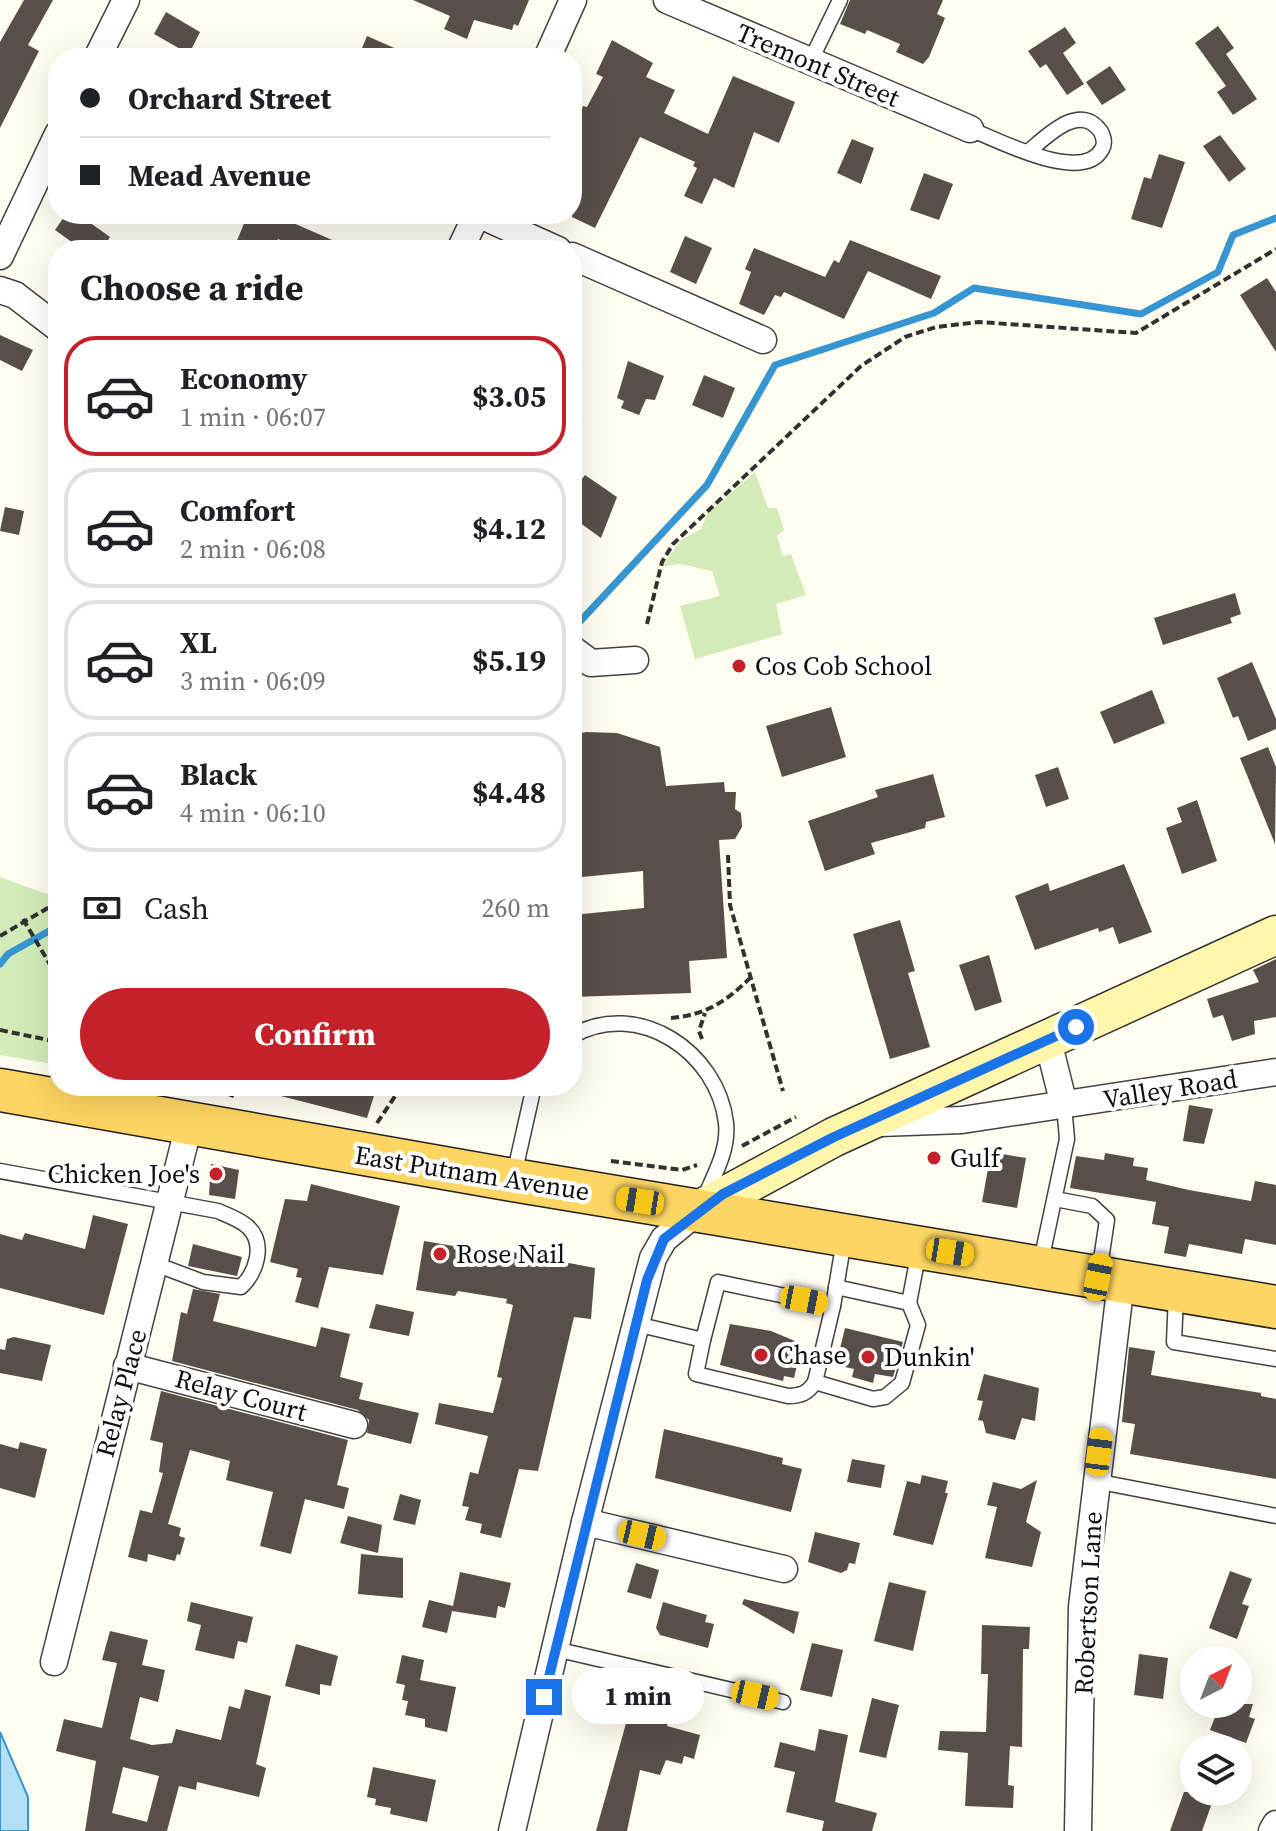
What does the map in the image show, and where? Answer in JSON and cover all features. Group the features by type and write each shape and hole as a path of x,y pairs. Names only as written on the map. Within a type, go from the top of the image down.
{"main road":[{"path":"699,1210 785,1160 1276,935"},
{"name":"East Putnam Avenue","path":"0,1090 48,1093"},
{"name":"East Putnam Avenue","path":"106,1097 189,1125 1276,1307"}],"street":[{"path":"102,48 126,0"},
{"path":"551,48 573,0"},
{"name":"Tremont Street","path":"667,0 970,129"},
{"path":"0,256 48,155"},
{"path":"500,224 536,240"},
{"path":"582,260 763,340"},
{"path":"0,290 15,295 48,320"},
{"path":"582,656 591,663 635,660"},
{"path":"1048,1041 1064,1105"},
{"name":"Valley Road","path":"864,1124 962,1120 1276,1072"},
{"name":"Relay Place","path":"54,1662 189,1125"},
{"path":"512,1831 585,1522 658,1248 664,1239 699,1210"},
{"name":"Robertson Lane","path":"1078,1831 1082,1607 1110,1279"},
{"name":"Relay Court","path":"127,1366 354,1425"},
{"path":"585,1522 784,1569"},
{"path":"1272,1831 1276,1824"}],"lane":[{"path":"810,62 840,0"},
{"path":"970,129 1028,152 1080,165 1096,159 1104,146 1103,135 1093,124 1078,119 1064,124 1028,152"},
{"path":"582,1033 609,1024 636,1024 673,1040 699,1060 714,1084 727,1125 722,1157 699,1210"},
{"path":"513,1180 532,1096"},
{"path":"1040,1267 1067,1139 1064,1105"},
{"path":"0,1171 218,1211 248,1227 256,1241 257,1262 251,1278 241,1287 203,1282 155,1264"},
{"path":"1055,1199 1092,1206 1107,1220 1110,1279"},
{"path":"833,1306 718,1282 696,1374 788,1396 800,1396 815,1382 833,1306 845,1234"},
{"path":"815,1382 873,1399 895,1391 902,1383 918,1325 909,1303 920,1247"},
{"path":"836,1287 909,1303"},
{"path":"1176,1290 1174,1342 1276,1359"},
{"path":"636,1324 703,1340"},
{"path":"1095,1481 1276,1516"},
{"path":"555,1649 783,1702"}],"path":[{"path":"647,624 662,562 673,544 844,382 891,345 922,331 956,323 1016,323 1136,333 1276,249"},
{"path":"728,855 730,905 783,1091"},
{"path":"0,936 23,919 48,907"},
{"path":"23,919 48,962"},
{"path":"665,1018 706,1012 730,998 751,977"},
{"path":"702,1041 699,1031 706,1012"},
{"path":"0,1030 48,1040"},
{"path":"376,1125 395,1096"}],"green space":[{"path":"755,472 768,508 777,508 784,530 777,536 783,556 791,554 806,595 776,604 782,634 695,659 680,606 720,596 712,571 680,564 661,567 681,540 701,529 708,513"},
{"path":"0,877 48,894 48,1063 0,1055"}],"water":[{"path":"0,1732 28,1797 28,1831 0,1831"}],"building":[{"path":"24,0 53,0 28,45 39,51 0,128 0,42"},
{"path":"413,0 529,0 518,26 514,24 512,30 474,20 467,39 444,29 450,16"},
{"path":"850,0 943,0 937,14 945,18 929,57 923,64 896,52 900,44 867,30 865,34 840,24"},
{"path":"166,12 200,32 192,48 178,48 154,34"},
{"path":"1218,26 1234,48 1226,54 1257,99 1233,115 1217,92 1226,86 1195,43"},
{"path":"1065,27 1076,43 1063,53 1084,84 1067,95 1046,64 1040,68 1028,51"},
{"path":"367,36 394,48 362,48"},
{"path":"612,40 653,63 646,77 675,90 664,113 708,134 733,76 795,102 779,143 754,132 734,188 714,178 702,204 684,196 697,168 693,166 695,162 640,137 595,228 582,222 582,108 587,107 603,77 596,74"},
{"path":"1110,66 1126,90 1102,105 1086,82"},
{"path":"1220,135 1246,169 1229,182 1203,146"},
{"path":"852,139 874,148 861,184 837,173"},
{"path":"1159,154 1185,162 1162,228 1131,219 1144,177 1151,179"},
{"path":"924,173 953,184 939,220 910,210"},
{"path":"59,224 92,224 110,237 108,240 69,240 55,230"},
{"path":"244,224 296,224 332,240 278,239 237,240"},
{"path":"685,236 712,248 696,284 670,272"},
{"path":"850,240 941,276 931,299 868,271 844,319 784,292 781,297 775,295 764,315 739,304 751,272 745,269 754,248 825,277 834,260 839,263"},
{"path":"1267,278 1276,292 1276,352 1240,295"},
{"path":"0,335 33,350 22,371 0,360"},
{"path":"628,361 664,376 655,400 646,399 639,415 621,408 624,401 617,398"},
{"path":"704,375 735,388 723,418 692,405"},
{"path":"585,475 617,497 601,538 582,524 582,479"},
{"path":"5,507 24,511 19,535 0,531"},
{"path":"1235,593 1241,614 1230,618 1232,623 1163,645 1154,618"},
{"path":"1252,662 1276,719 1276,729 1248,741 1238,716 1233,718 1217,678"},
{"path":"1152,690 1165,723 1114,744 1100,712"},
{"path":"831,707 846,757 782,777 766,726"},
{"path":"582,733 617,733 660,747 666,786 724,782 725,792 736,792 735,809 741,813 742,827 735,839 719,840 727,958 689,961 691,993 582,997 582,914 644,908 643,871 582,877"},
{"path":"1268,747 1276,767 1275,844 1240,758"},
{"path":"1058,767 1069,799 1046,807 1035,775"},
{"path":"933,774 945,817 926,822 925,828 871,843 875,854 825,871 808,821 878,797 875,790"},
{"path":"1197,800 1217,861 1182,874 1166,828 1182,822 1177,808"},
{"path":"1124,864 1152,932 1119,944 1113,927 1099,932 1098,928 1035,950 1015,896 1048,883 1050,891"},
{"path":"900,920 915,971 908,973 930,1047 890,1059 853,934"},
{"path":"989,955 1002,1002 975,1011 959,965"},
{"path":"1276,959 1276,1017 1254,1021 1255,1034 1232,1041 1223,1015 1213,1018 1207,999 1259,982 1253,970"},
{"path":"281,1096 374,1096 367,1118"},
{"path":"1189,1105 1213,1109 1204,1144 1183,1141"},
{"path":"991,1152 1026,1158 1017,1208 982,1202"},
{"path":"1105,1153 1134,1158 1133,1166 1148,1168 1146,1180 1189,1190 1251,1201 1255,1181 1276,1185 1276,1245 1245,1239 1242,1254 1189,1244 1186,1257 1164,1253 1169,1227 1152,1224 1156,1202 1070,1188 1076,1156 1104,1160"},
{"path":"211,1164 239,1170 235,1199 209,1195"},
{"path":"311,1184 400,1206 383,1275 329,1267 318,1308 295,1302 302,1278 296,1277 298,1269 270,1262 285,1199 307,1201"},
{"path":"93,1215 128,1224 104,1315 0,1288 0,1234 22,1240 25,1233 85,1249"},
{"path":"424,1241 495,1253 496,1249 595,1268 591,1319 574,1317 538,1471 519,1469 501,1538 480,1533 482,1524 465,1520 469,1507 462,1506 470,1472 478,1474 488,1436 435,1424 439,1403 493,1413 502,1378 497,1377 513,1305 506,1303 507,1299 458,1291 455,1296 416,1290"},
{"path":"193,1244 242,1257 237,1276 188,1266"},
{"path":"193,1289 220,1294 213,1321 316,1347 321,1327 350,1334 340,1377 363,1383 359,1399 419,1413 411,1444 367,1433 369,1420 358,1410 172,1361 181,1312 187,1314"},
{"path":"376,1304 414,1312 409,1336 369,1328"},
{"name":"Chase","path":"730,1324 771,1331 802,1344 794,1378 784,1376 783,1381 720,1365"},
{"path":"845,1328 903,1342 893,1377 875,1374 873,1383 852,1377 854,1369 836,1365"},
{"path":"14,1337 51,1345 42,1381 0,1373 0,1349 5,1350 7,1339"},
{"path":"1129,1347 1155,1351 1151,1375 1261,1393 1261,1396 1276,1399 1276,1479 1130,1454 1135,1424 1122,1422"},
{"path":"984,1374 1039,1388 1035,1421 1022,1418 1015,1440 986,1433 983,1421 978,1420 983,1401 977,1400"},
{"path":"161,1391 348,1440 337,1485 349,1488 344,1509 305,1499 291,1554 260,1546 273,1492 226,1480 230,1461 190,1450 168,1524 181,1528 179,1536 185,1538 180,1555 177,1554 175,1561 148,1554 147,1562 128,1557 140,1510 152,1513 163,1473 159,1472 163,1443 150,1440"},
{"path":"664,1429 783,1458 782,1464 802,1469 791,1512 655,1478"},
{"path":"20,1442 47,1449 35,1498 0,1488 0,1444 18,1449"},
{"path":"852,1459 885,1465 881,1488 847,1482"},
{"path":"922,1475 948,1481 945,1493 948,1493 933,1545 893,1535 907,1481 920,1484"},
{"path":"1037,1480 1026,1522 1041,1532 1032,1567 985,1558 997,1507 987,1505 993,1482 1021,1489"},
{"path":"400,1494 421,1500 415,1525 393,1520"},
{"path":"348,1516 382,1525 378,1553 340,1543"},
{"path":"815,1532 860,1543 855,1564 849,1563 847,1570 841,1573 808,1562"},
{"path":"361,1554 403,1558 403,1598 358,1594"},
{"path":"636,1563 659,1570 651,1599 627,1592"},
{"path":"1230,1571 1252,1579 1242,1604 1249,1606 1237,1639 1209,1628"},
{"path":"460,1572 511,1583 505,1608 498,1606 496,1618 452,1611 447,1633 422,1627 429,1600 453,1606"},
{"path":"889,1582 926,1591 913,1651 874,1641"},
{"path":"744,1599 799,1612 794,1634 742,1604"},
{"path":"191,1602 253,1617 247,1643 238,1641 234,1659 195,1650 201,1625 187,1621"},
{"path":"663,1602 707,1615 705,1622 714,1624 708,1648 660,1635 656,1628"},
{"path":"982,1625 1030,1627 1029,1649 1023,1649 1022,1747 1010,1746 1008,1785 1014,1786 1013,1808 965,1806 968,1753 938,1750 940,1731 986,1732 988,1674 981,1674"},
{"path":"110,1631 148,1640 142,1665 165,1670 158,1702 140,1697 130,1739 152,1745 172,1743 176,1729 221,1740 229,1706 240,1709 245,1689 271,1696 256,1764 266,1768 259,1797 197,1782 196,1790 179,1786 167,1831 85,1831 96,1761 56,1751 64,1719 102,1728 117,1663 102,1660","holes":["123,1767 159,1776 147,1822 112,1813"]},
{"path":"812,1643 843,1650 832,1697 800,1690"},
{"path":"296,1644 338,1656 331,1686 320,1684 320,1695 285,1686"},
{"path":"1139,1654 1168,1658 1163,1699 1134,1695"},
{"path":"402,1655 424,1660 420,1680 456,1687 447,1732 425,1727 425,1719 405,1715 408,1701 402,1700 405,1685 396,1683"},
{"path":"872,1698 899,1705 886,1758 859,1752"},
{"path":"630,1709 669,1719 667,1726 700,1735 694,1759 684,1756 682,1764 666,1760 660,1775 640,1770 627,1831 596,1831"},
{"path":"1215,1718 1255,1719 1249,1734 1221,1734 1210,1730"},
{"path":"819,1729 848,1735 835,1802 877,1813 872,1831 822,1831 824,1821 786,1812 795,1772 774,1767 780,1742 815,1751"},
{"path":"373,1767 436,1780 427,1822 390,1814 391,1808 375,1805 376,1799 367,1797"},
{"path":"1180,1803 1180,1806 1211,1806 1202,1831 1170,1831"}],"waterway":[{"path":"582,619 707,485 775,365 934,313 974,288 1141,314 1218,272 1233,235 1276,218"},
{"path":"0,964 8,954 48,932"}],"place":[{"name":"Cos Cob School","path":"739,666"},
{"name":"Gulf","path":"934,1158"},
{"name":"Chicken Joe's","path":"216,1174"},
{"name":"Rose Nail","path":"440,1254"},
{"name":"Chase","path":"761,1355"},
{"name":"Dunkin'","path":"868,1357"}],"route":[{"path":"544,1697 647,1280 653,1258 664,1239 723,1194 785,1160 1076,1027"}]}
